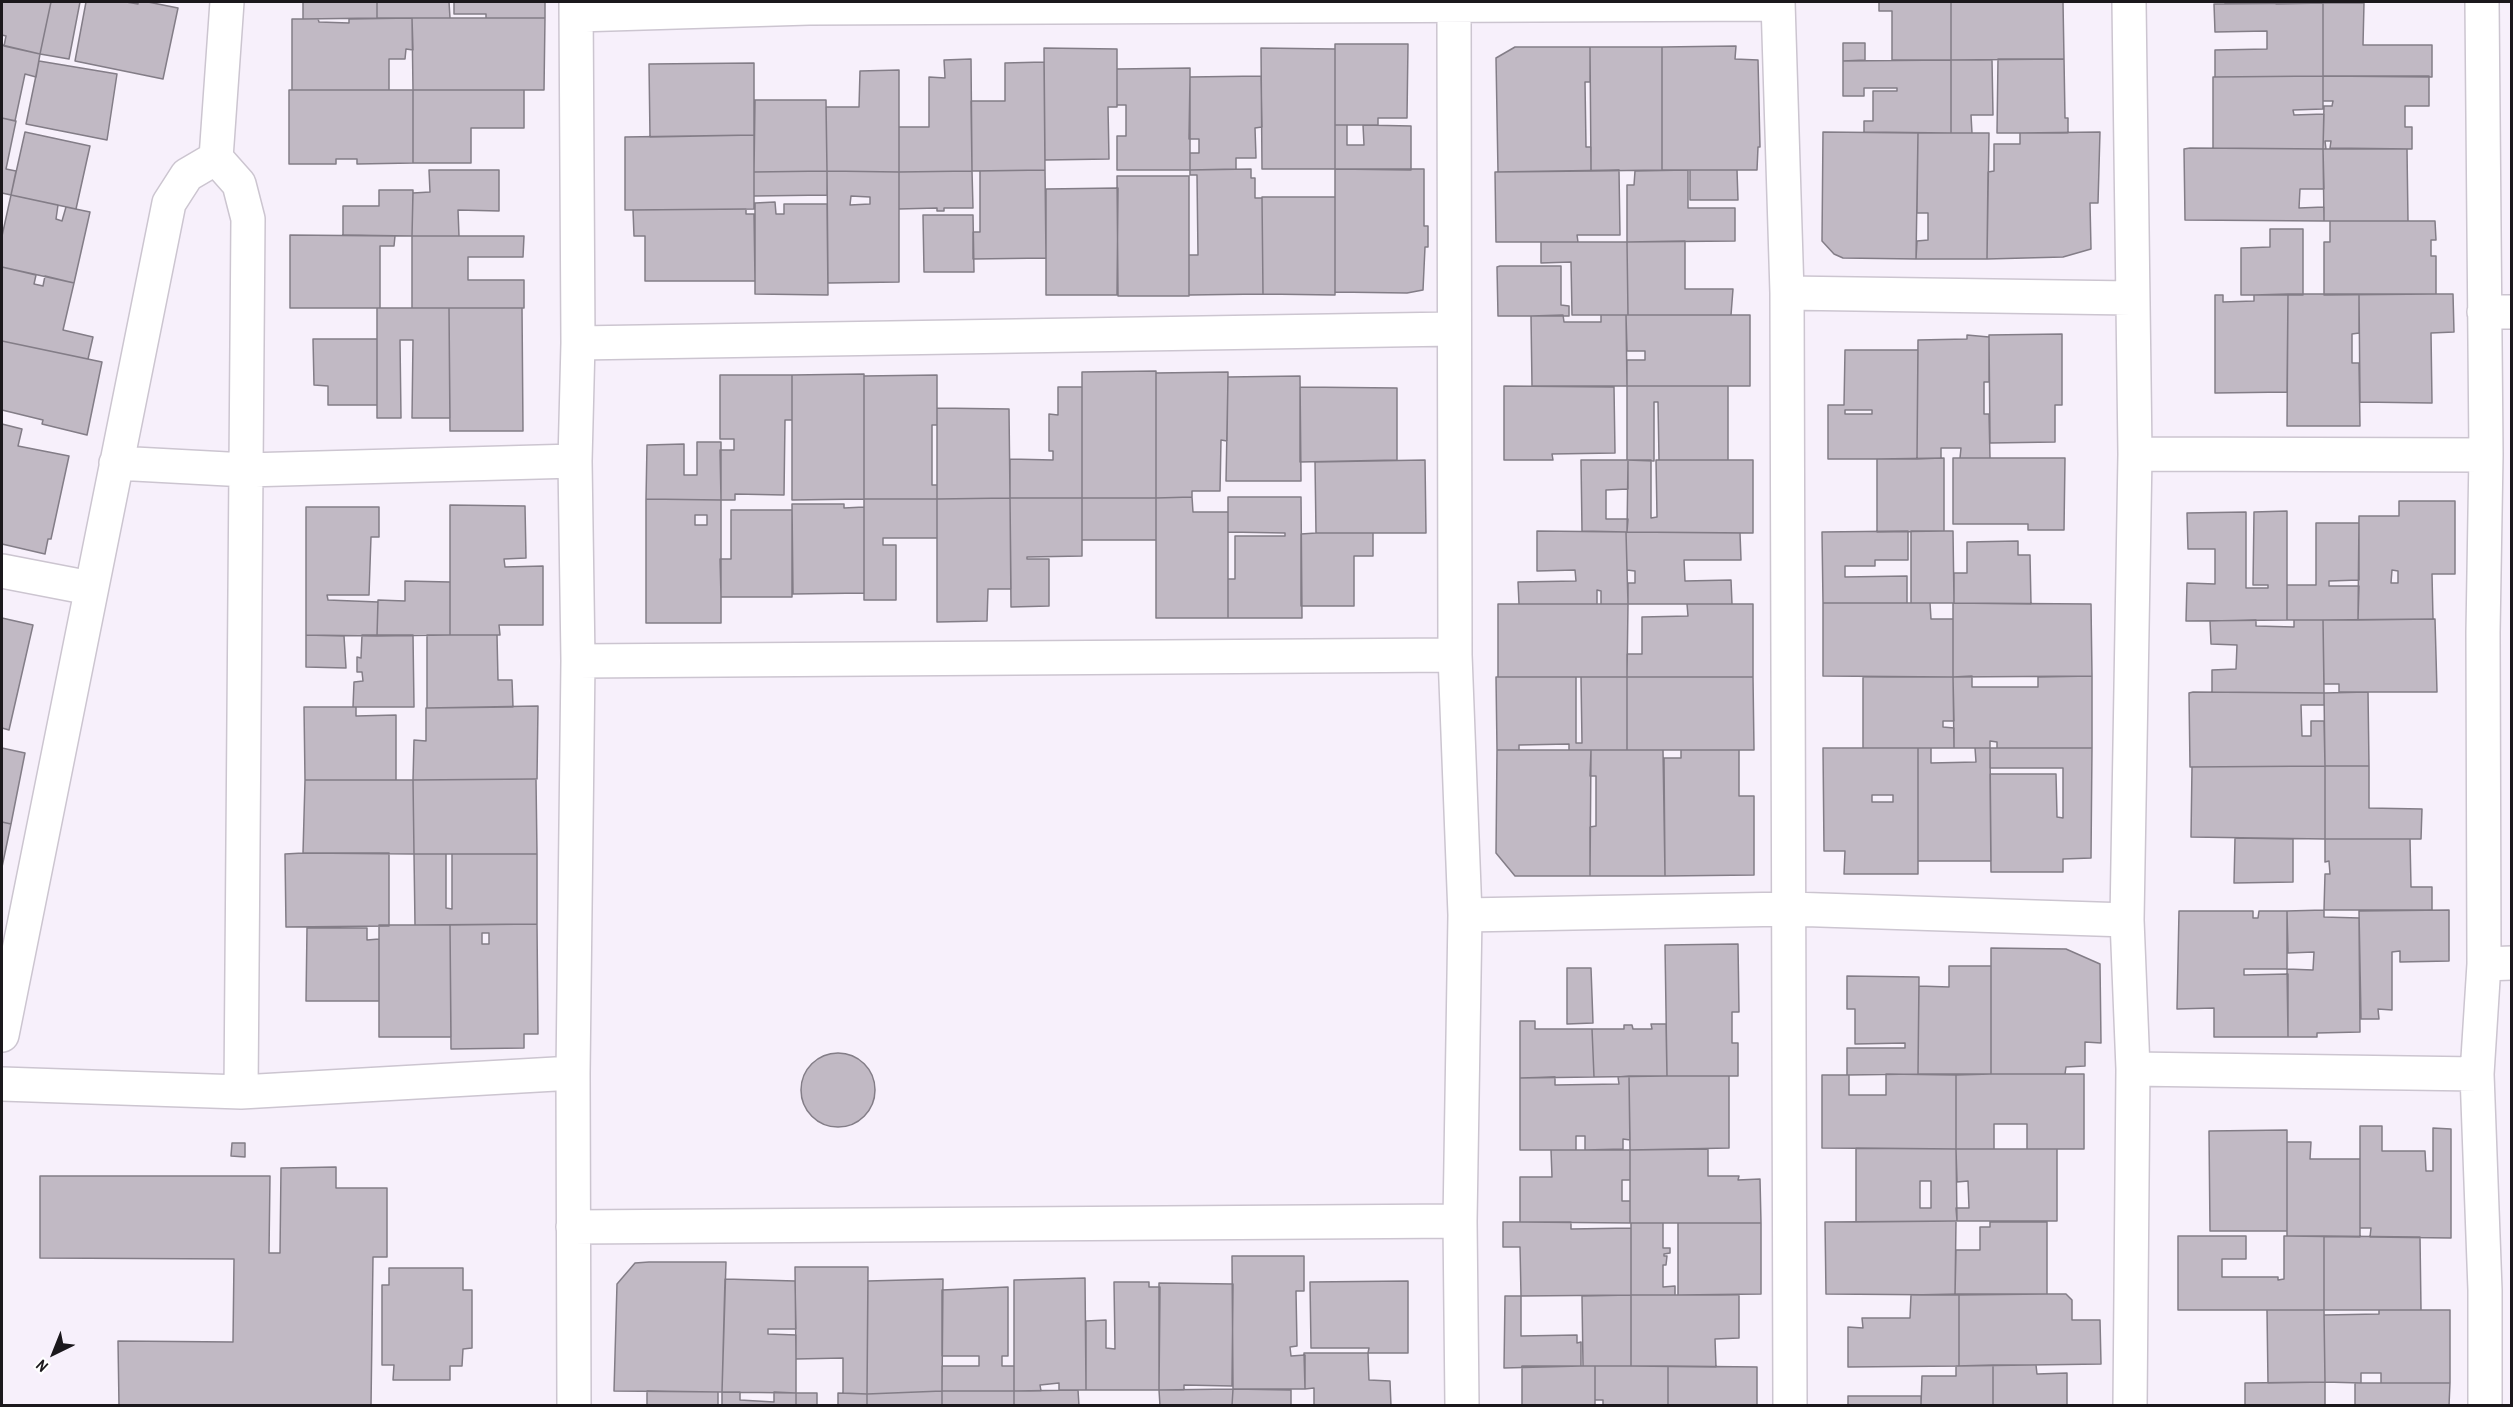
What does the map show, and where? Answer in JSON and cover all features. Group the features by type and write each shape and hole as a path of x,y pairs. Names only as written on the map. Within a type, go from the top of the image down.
{"street":[{"path":"227,2 216,158 239,184 248,219 241,1092"},
{"path":"2129,2 2131,298 2135,454 2127,920 2133,1069 2130,1406"},
{"path":"2482,2 2498,312 2486,455 2497,632 2498,964 2477,1074 2498,1290 2485,1406"},
{"path":"574,1406 573,1072 578,661 575,461 578,343 577,8 809,5 1454,7 1778,3 1787,293 1790,1406"},
{"path":"1454,7 1455,655 1464,915 1460,1221 1462,1406"},
{"path":"2,1035 169,203 187,175 216,158"},
{"path":"1787,293 2131,298"},
{"path":"578,343 1453,329"},
{"path":"2135,454 2486,455"},
{"path":"116,463 246,470 575,461"},
{"path":"2,571 90,588"},
{"path":"578,661 1455,655"},
{"path":"1464,915 1790,909 2127,920"},
{"path":"2133,1069 2477,1074"},
{"path":"2,1084 241,1092 573,1072"},
{"path":"573,1227 1460,1221"}],"building":[{"path":"2,2 51,2 40,54 4,46 6,36 2,35"},
{"path":"51,2 80,2 69,59 40,54"},
{"path":"86,2 138,4 138,2 148,2 178,8 163,79 75,61"},
{"path":"303,2 377,2 377,18 303,19"},
{"path":"377,2 449,2 450,18 377,18"},
{"path":"454,2 545,2 545,18 486,18 486,14 454,14"},
{"path":"1879,2 1951,2 1951,60 1892,60 1892,11 1879,11"},
{"path":"1951,2 2063,2 2064,59 1951,60"},
{"path":"2268,2 2268,3 2225,3"},
{"path":"2276,2 2323,2 2323,3 2276,4"},
{"path":"2323,3 2323,76 2215,77 2215,50 2267,49 2267,31 2215,32 2214,4"},
{"path":"2323,3 2364,3 2363,45 2432,45 2432,77 2323,76"},
{"path":"412,18 545,18 544,90 413,90"},
{"path":"412,18 413,50 406,49 405,59 389,59 389,90 292,90 292,19 318,19 319,22 349,23 349,19"},
{"path":"1843,43 1865,43 1865,60 1843,61"},
{"path":"1335,44 1408,44 1407,118 1378,118 1378,125 1335,125"},
{"path":"2,45 40,54 36,77 25,74 15,121 2,118"},
{"path":"1736,46 1735,59 1758,60 1760,147 1758,147 1757,170 1662,170 1662,47"},
{"path":"1515,47 1590,47 1590,82 1585,82 1586,147 1591,147 1591,171 1498,172 1496,58"},
{"path":"1590,47 1662,47 1662,170 1591,171"},
{"path":"1044,48 1117,49 1117,107 1108,107 1109,159 1045,160"},
{"path":"1261,48 1335,49 1335,169 1262,169"},
{"path":"971,59 972,171 899,172 899,127 929,127 929,77 945,78 944,60"},
{"path":"1998,59 2064,59 2065,118 2068,118 2068,133 1997,133"},
{"path":"1951,60 1951,133 1864,132 1864,121 1873,121 1873,91 1897,91 1897,88 1864,88 1864,96 1843,96 1843,61"},
{"path":"1951,60 1992,60 1993,115 1971,115 1972,133 1951,133"},
{"path":"39,61 117,74 107,140 26,124"},
{"path":"1044,62 1045,170 972,171 971,101 1005,101 1005,63"},
{"path":"754,63 754,135 650,137 649,64"},
{"path":"1190,68 1190,170 1117,170 1117,136 1126,136 1126,105 1117,105 1117,69"},
{"path":"899,70 899,172 827,171 826,107 859,107 860,71"},
{"path":"1261,76 1262,127 1255,128 1256,158 1236,158 1236,169 1190,170 1190,153 1199,153 1199,139 1189,139 1190,77"},
{"path":"2323,76 2429,76 2429,106 2405,106 2405,127 2412,127 2412,149 2330,148 2331,141 2325,141 2326,149 2323,149 2324,106 2332,106 2333,101 2323,101"},
{"path":"2323,76 2323,109 2293,110 2294,115 2324,114 2323,149 2213,148 2213,77"},
{"path":"289,90 413,90 413,163 357,164 357,159 336,159 336,164 289,164"},
{"path":"413,90 524,90 524,128 471,128 471,163 413,163"},
{"path":"755,100 826,100 827,171 754,172"},
{"path":"2,118 16,121 6,169 16,171 11,195 2,193"},
{"path":"1335,125 1347,125 1347,145 1364,145 1363,125 1411,126 1411,170 1335,169"},
{"path":"25,132 90,146 76,209 11,195"},
{"path":"1823,132 1918,133 1916,259 1843,258 1834,254 1822,241"},
{"path":"2100,132 2098,203 2090,203 2091,249 2063,257 1987,259 1988,172 1994,171 1994,144 2020,144 2020,133"},
{"path":"1918,133 1989,133 1987,259 1916,259 1917,241 1928,240 1928,213 1917,213"},
{"path":"754,135 754,209 625,210 625,137"},
{"path":"2184,149 2323,149 2324,189 2300,189 2299,208 2324,207 2324,221 2185,220"},
{"path":"2323,149 2407,149 2408,221 2324,221"},
{"path":"1251,169 1251,178 1255,178 1255,198 1262,198 1263,294 1189,295 1189,255 1198,255 1197,175 1190,175 1190,170"},
{"path":"1335,169 1424,169 1424,226 1428,226 1428,247 1425,247 1423,290 1407,293 1335,292"},
{"path":"429,170 499,170 499,211 458,210 459,236 412,236 413,193 430,192"},
{"path":"1045,170 1046,258 973,259 973,232 980,232 980,171"},
{"path":"1619,170 1620,235 1577,235 1578,242 1496,242 1495,172"},
{"path":"1688,170 1688,208 1735,208 1735,241 1627,242 1627,185 1634,185 1635,171"},
{"path":"1690,170 1737,170 1738,200 1690,200"},
{"path":"827,171 899,172 899,282 828,283","holes":["851,196 870,197 870,204 850,205"]},
{"path":"827,171 827,195 754,196 754,172"},
{"path":"972,171 973,208 944,208 944,211 937,211 937,208 899,209 899,172"},
{"path":"1117,176 1189,176 1189,296 1118,296"},
{"path":"1118,188 1117,295 1046,295 1046,189"},
{"path":"379,190 413,190 412,236 343,235 343,206 379,206"},
{"path":"11,195 58,205 56,219 62,221 66,207 90,212 74,283 2,267 2,236"},
{"path":"1262,197 1335,197 1335,295 1263,294"},
{"path":"775,202 776,214 784,214 784,204 827,204 828,295 755,294 755,203"},
{"path":"746,209 746,214 754,214 755,281 645,281 645,236 634,236 633,210"},
{"path":"923,215 973,215 974,272 924,272"},
{"path":"2330,221 2435,221 2436,240 2431,240 2431,256 2436,256 2436,294 2324,295 2324,242 2330,242"},
{"path":"2270,229 2303,229 2303,295 2241,295 2241,248 2270,247"},
{"path":"290,235 395,236 394,246 380,246 380,308 290,308"},
{"path":"412,236 524,236 523,257 468,257 468,280 524,280 524,308 412,308"},
{"path":"1685,241 1685,289 1733,289 1731,315 1628,315 1627,242"},
{"path":"1541,242 1627,242 1628,315 1572,315 1571,262 1541,263"},
{"path":"1561,266 1561,305 1569,306 1569,316 1498,316 1497,267"},
{"path":"2,267 36,275 34,284 43,286 45,276 74,283 63,330 93,337 88,359 2,341"},
{"path":"2288,294 2287,392 2215,393 2215,295 2223,295 2223,302 2254,301 2254,295"},
{"path":"2288,294 2359,294 2359,333 2352,334 2352,363 2359,363 2360,426 2287,426"},
{"path":"2359,294 2453,294 2454,332 2431,333 2432,403 2360,402"},
{"path":"377,308 449,308 450,418 412,418 413,340 400,340 401,418 377,418"},
{"path":"449,308 522,308 523,431 450,431"},
{"path":"1563,315 1564,322 1601,322 1601,315 1626,315 1627,386 1532,386 1531,316"},
{"path":"1626,315 1750,315 1750,386 1627,386 1627,360 1645,360 1645,351 1627,351"},
{"path":"2062,334 2062,405 2055,405 2055,442 1990,443 1989,335"},
{"path":"1967,335 1989,337 1989,382 1984,382 1984,414 1989,414 1990,458 1960,458 1961,448 1941,448 1941,458 1917,459 1918,340 1967,339"},
{"path":"313,339 377,339 377,405 328,405 328,386 314,385"},
{"path":"2,341 102,362 87,435 42,424 43,420 2,410"},
{"path":"1845,350 1918,350 1917,459 1828,459 1828,405 1844,405","holes":["1845,410 1872,410 1872,414 1845,414"]},
{"path":"1156,371 1156,498 1082,498 1082,372"},
{"path":"1228,372 1227,441 1221,440 1220,491 1192,491 1192,497 1156,498 1156,373"},
{"path":"864,374 864,499 792,500 792,375"},
{"path":"720,375 792,375 792,420 785,420 784,495 735,494 735,500 721,500 720,450 734,450 734,439 720,439"},
{"path":"937,375 937,425 932,425 932,485 937,485 937,499 864,499 864,376"},
{"path":"1300,376 1301,481 1226,481 1228,377"},
{"path":"1504,386 1614,387 1615,453 1552,454 1553,460 1504,460"},
{"path":"1627,386 1728,386 1728,460 1659,460 1658,402 1654,402 1654,461 1627,460"},
{"path":"1058,387 1082,387 1082,498 1010,498 1010,459 1053,460 1053,451 1049,451 1049,414 1058,415"},
{"path":"1300,387 1397,388 1397,460 1300,462"},
{"path":"937,408 1009,409 1010,498 937,499"},
{"path":"2,424 22,429 18,446 69,456 51,539 48,539 45,554 2,544"},
{"path":"697,442 721,442 721,500 646,499 647,445 684,444 684,475 697,475"},
{"path":"1944,458 1944,531 1877,532 1877,459"},
{"path":"1953,458 2065,458 2064,530 2028,530 2028,524 1953,524"},
{"path":"1425,460 1426,533 1316,533 1315,462"},
{"path":"1581,460 1628,460 1628,489 1606,490 1606,519 1628,519 1627,532 1582,531"},
{"path":"1628,460 1651,460 1651,518 1657,517 1656,460 1753,460 1753,533 1627,532"},
{"path":"1192,497 1193,512 1228,512 1228,618 1156,618 1156,498"},
{"path":"1228,497 1301,497 1302,618 1228,618 1228,579 1235,579 1235,536 1285,536 1285,533 1228,532"},
{"path":"1010,498 1082,498 1082,556 1027,557 1027,559 1049,559 1049,606 1011,607"},
{"path":"1010,498 1011,589 988,589 987,621 937,622 937,499"},
{"path":"1082,498 1156,498 1156,540 1082,540"},
{"path":"646,499 721,500 721,623 646,623","holes":["695,515 707,515 707,525 695,525"]},
{"path":"864,499 937,499 937,538 883,538 883,545 896,545 896,600 864,600"},
{"path":"2399,501 2455,501 2455,574 2432,574 2433,619 2358,620 2359,516 2399,516","holes":["2392,570 2398,571 2398,583 2391,583"]},
{"path":"792,504 844,504 844,508 864,507 864,593 793,594"},
{"path":"450,505 525,506 526,558 504,559 505,567 543,566 543,625 499,625 500,635 450,635"},
{"path":"306,507 379,507 379,537 371,537 369,595 327,595 328,600 378,602 377,636 306,635"},
{"path":"731,510 792,510 792,597 721,597 720,559 731,559"},
{"path":"2287,511 2287,620 2186,621 2187,583 2215,584 2215,549 2188,549 2187,513 2246,512 2246,588 2268,588 2268,585 2253,585 2254,512"},
{"path":"2316,523 2359,523 2359,580 2329,581 2329,586 2359,586 2358,620 2287,620 2287,585 2316,585"},
{"path":"1537,531 1626,532 1628,604 1601,604 1601,591 1597,590 1597,604 1519,604 1518,582 1576,581 1575,570 1537,571"},
{"path":"1908,531 1908,560 1875,560 1875,566 1845,566 1845,577 1907,576 1907,603 1823,603 1822,532"},
{"path":"1911,531 1953,531 1954,603 1911,603"},
{"path":"1626,532 1740,533 1741,560 1684,560 1685,581 1731,580 1732,604 1628,604 1628,583 1635,583 1635,571 1627,570"},
{"path":"1373,533 1373,556 1354,556 1354,606 1301,606 1301,534"},
{"path":"2018,541 2018,555 2030,555 2031,604 1954,603 1954,573 1967,573 1967,542"},
{"path":"405,581 450,582 450,635 377,636 378,600 405,601"},
{"path":"1823,603 1930,603 1931,619 1953,619 1953,677 1823,676"},
{"path":"1953,603 2091,604 2092,676 1953,677"},
{"path":"1498,604 1628,604 1627,677 1498,677"},
{"path":"1687,604 1753,604 1753,677 1627,677 1627,654 1642,654 1642,617 1688,616"},
{"path":"2,618 33,625 9,730 2,728"},
{"path":"2435,619 2437,692 2339,692 2339,684 2324,684 2323,620"},
{"path":"2256,620 2256,626 2294,627 2294,620 2323,620 2324,693 2212,692 2212,670 2236,669 2237,645 2211,644 2210,621"},
{"path":"306,635 344,636 346,668 306,667"},
{"path":"362,635 413,635 414,707 353,707 354,682 363,681 362,672 357,672 357,657 361,658"},
{"path":"427,635 497,635 498,680 512,680 513,707 427,708"},
{"path":"1972,676 1972,687 2038,687 2038,677 2092,676 2092,748 1997,748 1997,742 1990,741 1990,748 1954,748 1953,677"},
{"path":"1496,677 1576,677 1576,743 1582,743 1581,677 1627,677 1627,750 1569,750 1569,744 1519,745 1519,750 1497,750"},
{"path":"1627,677 1753,677 1754,750 1627,750"},
{"path":"1863,677 1953,677 1954,721 1943,721 1943,727 1954,728 1954,748 1863,748"},
{"path":"2368,692 2369,766 2325,766 2324,693"},
{"path":"2189,693 2324,693 2324,705 2301,705 2302,736 2311,736 2311,721 2324,721 2325,766 2190,767"},
{"path":"538,706 537,779 413,780 414,740 426,741 426,708"},
{"path":"304,707 356,707 356,716 396,715 396,780 305,780"},
{"path":"2,748 25,753 11,824 2,822"},
{"path":"1823,748 1918,748 1918,874 1844,874 1845,851 1824,851","holes":["1872,795 1893,795 1893,802 1872,802"]},
{"path":"1918,748 1931,748 1931,763 1976,762 1975,748 1990,748 1991,861 1918,861"},
{"path":"1990,748 2092,748 2091,858 2063,859 2063,872 1991,872 1990,774 2056,774 2057,817 2063,818 2063,768 1990,768"},
{"path":"1497,750 1591,750 1590,876 1515,876 1496,853"},
{"path":"1591,750 1663,750 1665,876 1590,876 1590,827 1596,826 1596,776 1590,776"},
{"path":"1681,750 1739,750 1739,796 1754,796 1754,875 1665,876 1664,758 1681,758"},
{"path":"2325,766 2325,839 2191,837 2192,767"},
{"path":"2325,766 2369,766 2369,808 2422,809 2421,839 2325,839"},
{"path":"536,779 537,854 414,854 413,780"},
{"path":"305,780 413,780 414,854 303,853"},
{"path":"2,822 11,824 2,867"},
{"path":"2235,838 2293,839 2293,882 2234,883"},
{"path":"2325,839 2410,839 2411,887 2432,887 2432,910 2324,910 2325,874 2330,874 2329,861 2325,862"},
{"path":"389,853 389,926 286,927 285,854"},
{"path":"414,854 446,854 446,908 452,909 452,854 537,854 537,924 415,925"},
{"path":"2324,910 2324,917 2359,918 2360,1032 2317,1033 2317,1037 2288,1037 2287,969 2313,970 2314,952 2288,953 2287,911"},
{"path":"2449,910 2449,961 2400,962 2400,951 2392,952 2392,1010 2378,1009 2379,1019 2361,1019 2359,911"},
{"path":"2179,911 2253,911 2253,918 2258,918 2259,911 2287,911 2287,969 2244,969 2244,975 2288,974 2288,1037 2214,1037 2214,1008 2177,1009"},
{"path":"537,924 538,1034 524,1034 524,1048 451,1049 450,925","holes":["482,933 489,933 489,944 482,944"]},
{"path":"379,925 450,925 451,1037 379,1037"},
{"path":"307,928 367,928 367,940 379,939 379,1001 306,1001"},
{"path":"1738,944 1739,1012 1732,1012 1732,1043 1738,1043 1738,1076 1667,1076 1665,945"},
{"path":"1991,948 2066,949 2100,964 2101,1043 2085,1042 2085,1066 2066,1067 2065,1074 1991,1074"},
{"path":"1949,966 1991,966 1991,1074 1918,1074 1919,986 1949,987"},
{"path":"1567,968 1591,968 1593,1023 1567,1024"},
{"path":"1847,976 1919,977 1918,1074 1847,1075 1847,1048 1905,1048 1905,1043 1855,1044 1855,1009 1847,1009"},
{"path":"1520,1021 1535,1021 1535,1029 1592,1029 1594,1077 1520,1078"},
{"path":"1651,1024 1666,1024 1667,1076 1594,1077 1592,1029 1624,1029 1624,1025 1632,1025 1633,1029 1652,1029"},
{"path":"831,1053 845,1053 859,1059 869,1069 875,1083 873,1104 859,1121 845,1127 831,1127 817,1121 807,1111 801,1097 801,1083 807,1069 817,1059"},
{"path":"1886,1074 1956,1075 1956,1149 1822,1148 1822,1075 1849,1075 1849,1095 1886,1095"},
{"path":"2084,1074 2084,1149 2027,1149 2027,1124 1994,1124 1994,1149 1956,1149 1956,1075"},
{"path":"1629,1076 1630,1140 1623,1139 1623,1149 1585,1150 1585,1136 1576,1136 1576,1150 1520,1150 1520,1078 1555,1077 1555,1085 1619,1084 1618,1077"},
{"path":"1629,1076 1729,1076 1729,1148 1630,1150"},
{"path":"2360,1126 2382,1126 2382,1151 2425,1151 2426,1171 2433,1171 2433,1128 2451,1129 2451,1238 2370,1237 2371,1228 2360,1228"},
{"path":"2287,1130 2287,1231 2210,1231 2209,1131"},
{"path":"2287,1142 2311,1142 2310,1159 2360,1159 2360,1237 2287,1236"},
{"path":"232,1143 245,1143 245,1157 231,1156"},
{"path":"1856,1148 1956,1149 1957,1221 1856,1222","holes":["1920,1181 1931,1181 1931,1208 1920,1208"]},
{"path":"1708,1149 1708,1176 1739,1176 1738,1180 1760,1179 1761,1223 1630,1223 1630,1150"},
{"path":"1956,1149 2057,1149 2057,1221 1957,1221 1956,1208 1969,1208 1968,1181 1957,1182"},
{"path":"1551,1150 1630,1150 1630,1180 1622,1180 1622,1201 1630,1201 1630,1223 1520,1222 1520,1177 1552,1177"},
{"path":"336,1167 336,1188 387,1188 387,1257 373,1257 371,1406 119,1406 118,1341 233,1342 234,1259 40,1258 40,1176 270,1176 269,1253 280,1253 281,1168"},
{"path":"1956,1221 1955,1295 1826,1294 1825,1222"},
{"path":"1503,1222 1571,1222 1571,1229 1631,1228 1631,1295 1521,1296 1520,1247 1503,1247"},
{"path":"1990,1222 2047,1222 2047,1294 1955,1295 1956,1250 1980,1250 1980,1227 1990,1227"},
{"path":"1631,1223 1663,1223 1663,1248 1670,1248 1670,1253 1664,1254 1667,1256 1666,1265 1663,1265 1663,1287 1675,1286 1675,1295 1631,1295"},
{"path":"1678,1223 1761,1223 1761,1294 1678,1295"},
{"path":"2178,1236 2246,1236 2246,1259 2222,1259 2222,1277 2278,1277 2278,1280 2284,1279 2284,1236 2324,1236 2324,1310 2178,1310"},
{"path":"2324,1236 2420,1237 2421,1310 2324,1310"},
{"path":"1232,1256 1304,1256 1304,1291 1296,1291 1297,1346 1290,1347 1291,1356 1305,1355 1305,1389 1233,1389"},
{"path":"726,1262 722,1392 614,1391 617,1284 635,1263"},
{"path":"795,1267 868,1267 867,1394 843,1393 843,1358 796,1359"},
{"path":"389,1268 463,1268 463,1290 472,1290 472,1348 463,1349 462,1366 450,1366 450,1380 393,1380 394,1365 382,1365 382,1285 389,1285"},
{"path":"1085,1278 1086,1390 1059,1390 1059,1383 1040,1385 1041,1391 1014,1391 1014,1280"},
{"path":"725,1279 795,1281 796,1329 768,1329 768,1334 796,1335 796,1393 722,1392"},
{"path":"943,1279 942,1391 867,1394 868,1281"},
{"path":"1408,1281 1408,1353 1368,1353 1369,1348 1311,1348 1310,1282"},
{"path":"1114,1282 1149,1282 1149,1287 1160,1287 1159,1390 1086,1390 1086,1321 1106,1320 1106,1348 1115,1349"},
{"path":"1159,1283 1233,1284 1232,1386 1184,1385 1184,1390 1159,1390"},
{"path":"1008,1287 1008,1356 1002,1356 1002,1366 1014,1366 1014,1391 942,1391 942,1366 979,1366 979,1356 942,1356 942,1290"},
{"path":"1959,1294 1959,1366 1848,1367 1848,1327 1863,1328 1862,1318 1910,1318 1911,1295"},
{"path":"1959,1294 2066,1294 2072,1300 2072,1320 2100,1320 2101,1364 1959,1366"},
{"path":"1631,1295 1739,1295 1739,1338 1715,1339 1716,1367 1631,1366"},
{"path":"1631,1295 1631,1366 1583,1366 1582,1296"},
{"path":"1505,1296 1521,1296 1521,1336 1577,1335 1577,1343 1581,1342 1581,1366 1504,1368"},
{"path":"2267,1310 2324,1310 2325,1382 2268,1383"},
{"path":"2379,1310 2450,1310 2450,1383 2381,1383 2381,1373 2361,1373 2361,1383 2325,1382 2324,1315 2379,1314"},
{"path":"1304,1353 1368,1353 1369,1380 1390,1381 1391,1406 1314,1406 1314,1388 1305,1389"},
{"path":"1993,1365 2036,1365 2037,1374 2067,1373 2067,1406 1993,1406"},
{"path":"1993,1365 1993,1406 1921,1406 1922,1376 1956,1376 1956,1366"},
{"path":"1522,1366 1595,1366 1595,1406 1522,1406"},
{"path":"1595,1366 1668,1366 1668,1406 1603,1406 1603,1400 1595,1400"},
{"path":"1668,1366 1757,1367 1757,1406 1668,1406"},
{"path":"2325,1382 2325,1406 2245,1406 2245,1383"},
{"path":"2355,1383 2450,1383 2449,1406 2355,1406"},
{"path":"1233,1389 1232,1406 1160,1406 1159,1390"},
{"path":"1233,1389 1291,1390 1291,1406 1232,1406"},
{"path":"1078,1390 1079,1406 1014,1406 1014,1391"},
{"path":"647,1391 718,1392 718,1406 647,1406"},
{"path":"942,1391 942,1406 867,1406 867,1394"},
{"path":"942,1391 1014,1391 1014,1406 942,1406"},
{"path":"722,1392 740,1392 740,1400 774,1402 774,1392 796,1393 796,1406 722,1406"},
{"path":"796,1393 817,1393 817,1406 796,1406"},
{"path":"838,1393 867,1394 867,1406 838,1406"},
{"path":"1848,1396 1921,1396 1921,1406 1848,1406"}]}
